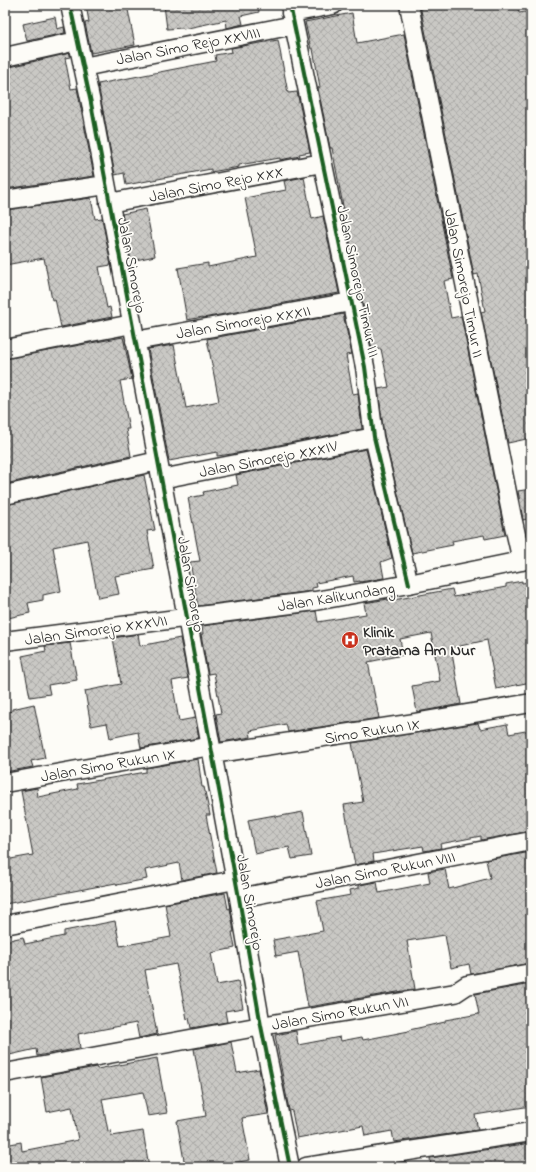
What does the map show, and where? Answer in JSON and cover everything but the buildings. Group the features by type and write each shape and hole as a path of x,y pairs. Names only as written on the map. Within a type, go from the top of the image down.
{"street":[{"name":"Jalan Simorejo","path":"70,5 106,185 158,461 237,889 260,1026 290,1167"},
{"name":"Jalan Simo Rejo XXVIII","path":"83,67 333,5"},
{"name":"Jalan Simorejo Timur II","path":"409,5 515,531 526,560"},
{"name":"Jalan Simorejo Timur III","path":"292,14 365,367 374,437 409,584"},
{"path":"5,57 77,41"},
{"name":"Jalan Simo Rejo XXX","path":"109,203 322,163"},
{"path":"5,200 106,185"},
{"name":"Jalan Simorejo XXXII","path":"5,349 133,333 351,302"},
{"name":"Jalan Simorejo XXXIV","path":"161,479 374,437"},
{"path":"5,495 158,461"},
{"name":"Jalan Kalikundang","path":"186,617 315,601 409,584 526,560"},
{"name":"Jalan Simorejo XXXVII","path":"5,641 186,617"},
{"name":"Simo Rukun IX","path":"211,750 415,723 531,703"},
{"name":"Jalan Simo Rukun IX","path":"5,783 211,750"},
{"name":"Jalan Simo Rukun VIII","path":"5,924 237,889 531,841"},
{"name":"Jalan Simo Rukun VII","path":"5,1073 260,1026 455,993 467,985 531,973"},
{"path":"306,1167 531,1132"}],"cycle path":[{"path":"70,5 91,103 239,898 261,1026 290,1167"},
{"path":"290,5 365,367 374,437 409,584"}],"place":[{"name":"Klinik Pratama Am Nur","path":"350,640"}]}
